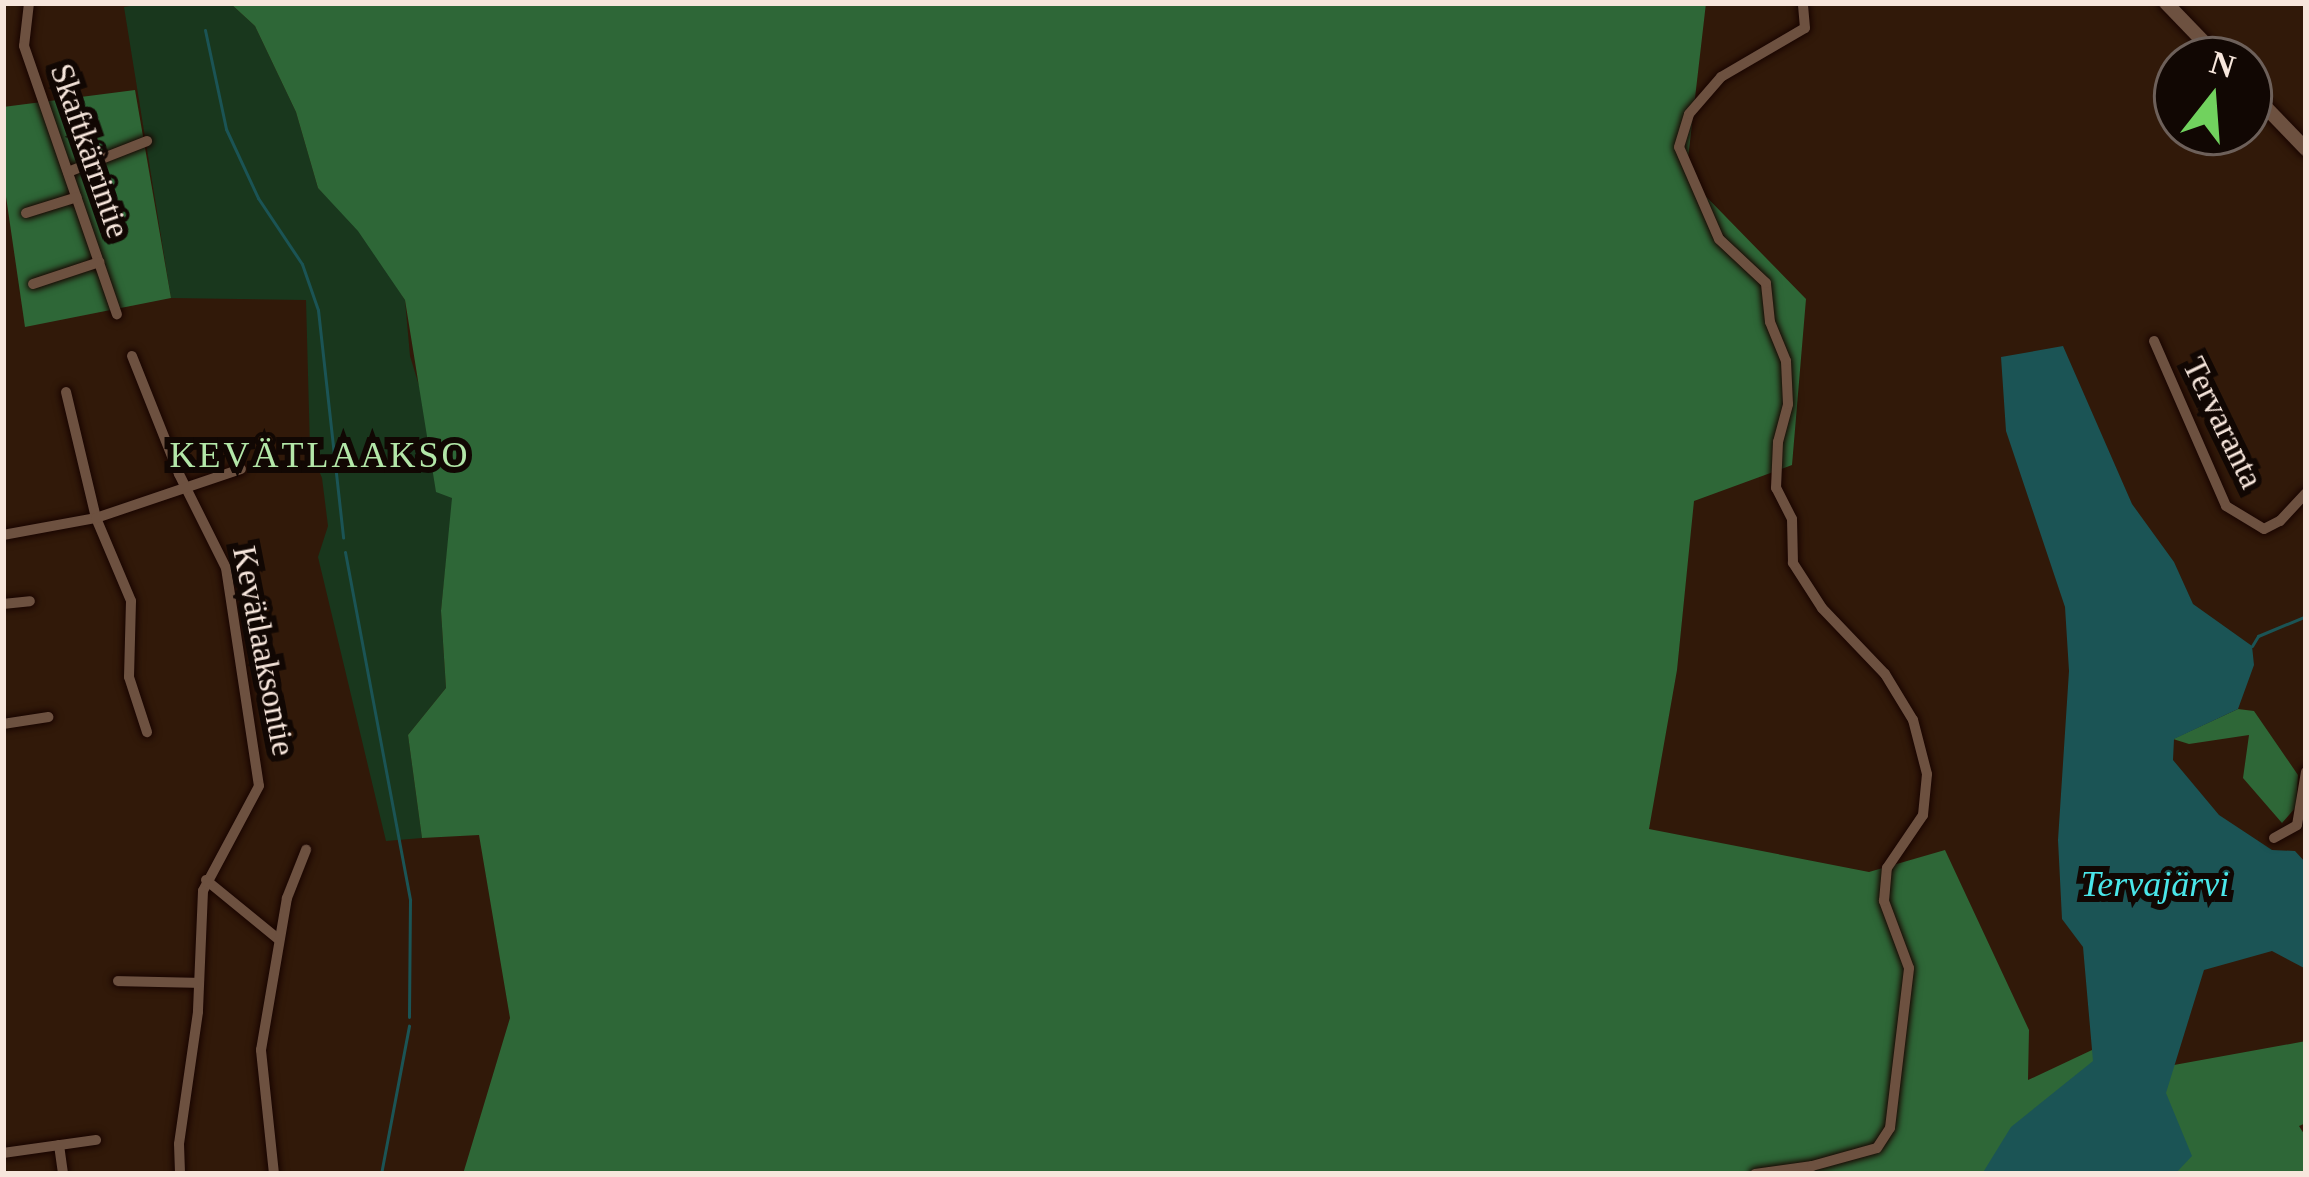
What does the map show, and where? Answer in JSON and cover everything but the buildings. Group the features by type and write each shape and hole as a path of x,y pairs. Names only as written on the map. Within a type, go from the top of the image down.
{"street":[{"name":"Skaftkärrintie","path":"29,3 24,46 117,314"},
{"path":"1755,1174 1812,1166 1876,1148 1890,1127 1909,968 1884,901 1887,868 1923,814 1927,774 1913,720 1885,674 1822,608 1793,563 1792,519 1777,488 1778,442 1788,404 1786,362 1770,322 1766,283 1719,239 1678,147 1689,114 1721,77 1805,28 1803,3"},
{"path":"2166,3 2198,36"},
{"path":"2273,115 2306,149"},
{"path":"68,172 147,141"},
{"path":"26,213 77,197"},
{"path":"33,284 99,262"},
{"name":"Tervaranta","path":"2154,341 2226,506 2264,529 2280,521 2306,493"},
{"name":"Kevätlaaksontie","path":"132,356 226,568 259,786 206,880 200,982 179,1144 180,1174"},
{"path":"66,392 96,518 131,601 129,677 147,732"},
{"path":"3,536 96,518 241,469"},
{"path":"3,604 31,601"},
{"path":"3,724 48,717"},
{"path":"2274,838 2297,825 2306,772"},
{"path":"274,1174 259,1065 287,898 307,850"},
{"path":"206,880 278,939"},
{"path":"118,980 200,982"},
{"path":"3,1153 97,1140"},
{"path":"59,1145 63,1174"}],"green space":[{"path":"230,3 255,26 296,112 318,188 360,229 405,300 410,356 453,497 441,611 446,688 408,735 422,838 386,841 318,557 328,526 322,478 310,449 306,300 171,298 124,7"},
{"path":"230,3 1706,3 1686,176 1806,299 1792,465 1694,501 1677,670 1649,829 1869,872 1945,850 2029,1030 2028,1080 2092,1050 2141,1071 2306,1041 2306,1123 2299,1126 2306,1137 2306,1174 463,1174 510,1018 479,835 422,838 408,735 446,688 441,611 452,498 436,492 405,300 358,231 318,188 296,112 255,26"},
{"path":"135,90 171,298 25,327 3,176 3,107"},
{"path":"2238,709 2254,711 2298,775 2296,807 2282,823 2243,778 2249,735 2189,744 2173,739"}],"water":[{"name":"Tervajärvi","path":"2063,346 2132,504 2174,562 2193,604 2252,646 2254,665 2238,709 2174,739 2173,760 2219,815 2272,850 2295,851 2306,863 2306,969 2272,951 2204,970 2166,1093 2192,1156 2175,1174 1982,1174 2011,1127 2093,1061 2083,947 2062,919 2058,840 2069,671 2065,607 2006,431 2001,357"}],"waterway":[{"path":"205,30 226,129 258,198 302,264 318,310 343,538"},
{"path":"345,552 410,900 409,1017"},
{"path":"2252,646 2258,636 2306,616"},
{"path":"381,1174 409,1026"}],"district":[{"name":"KEVÄTLAAKSO","path":"320,456"}]}
